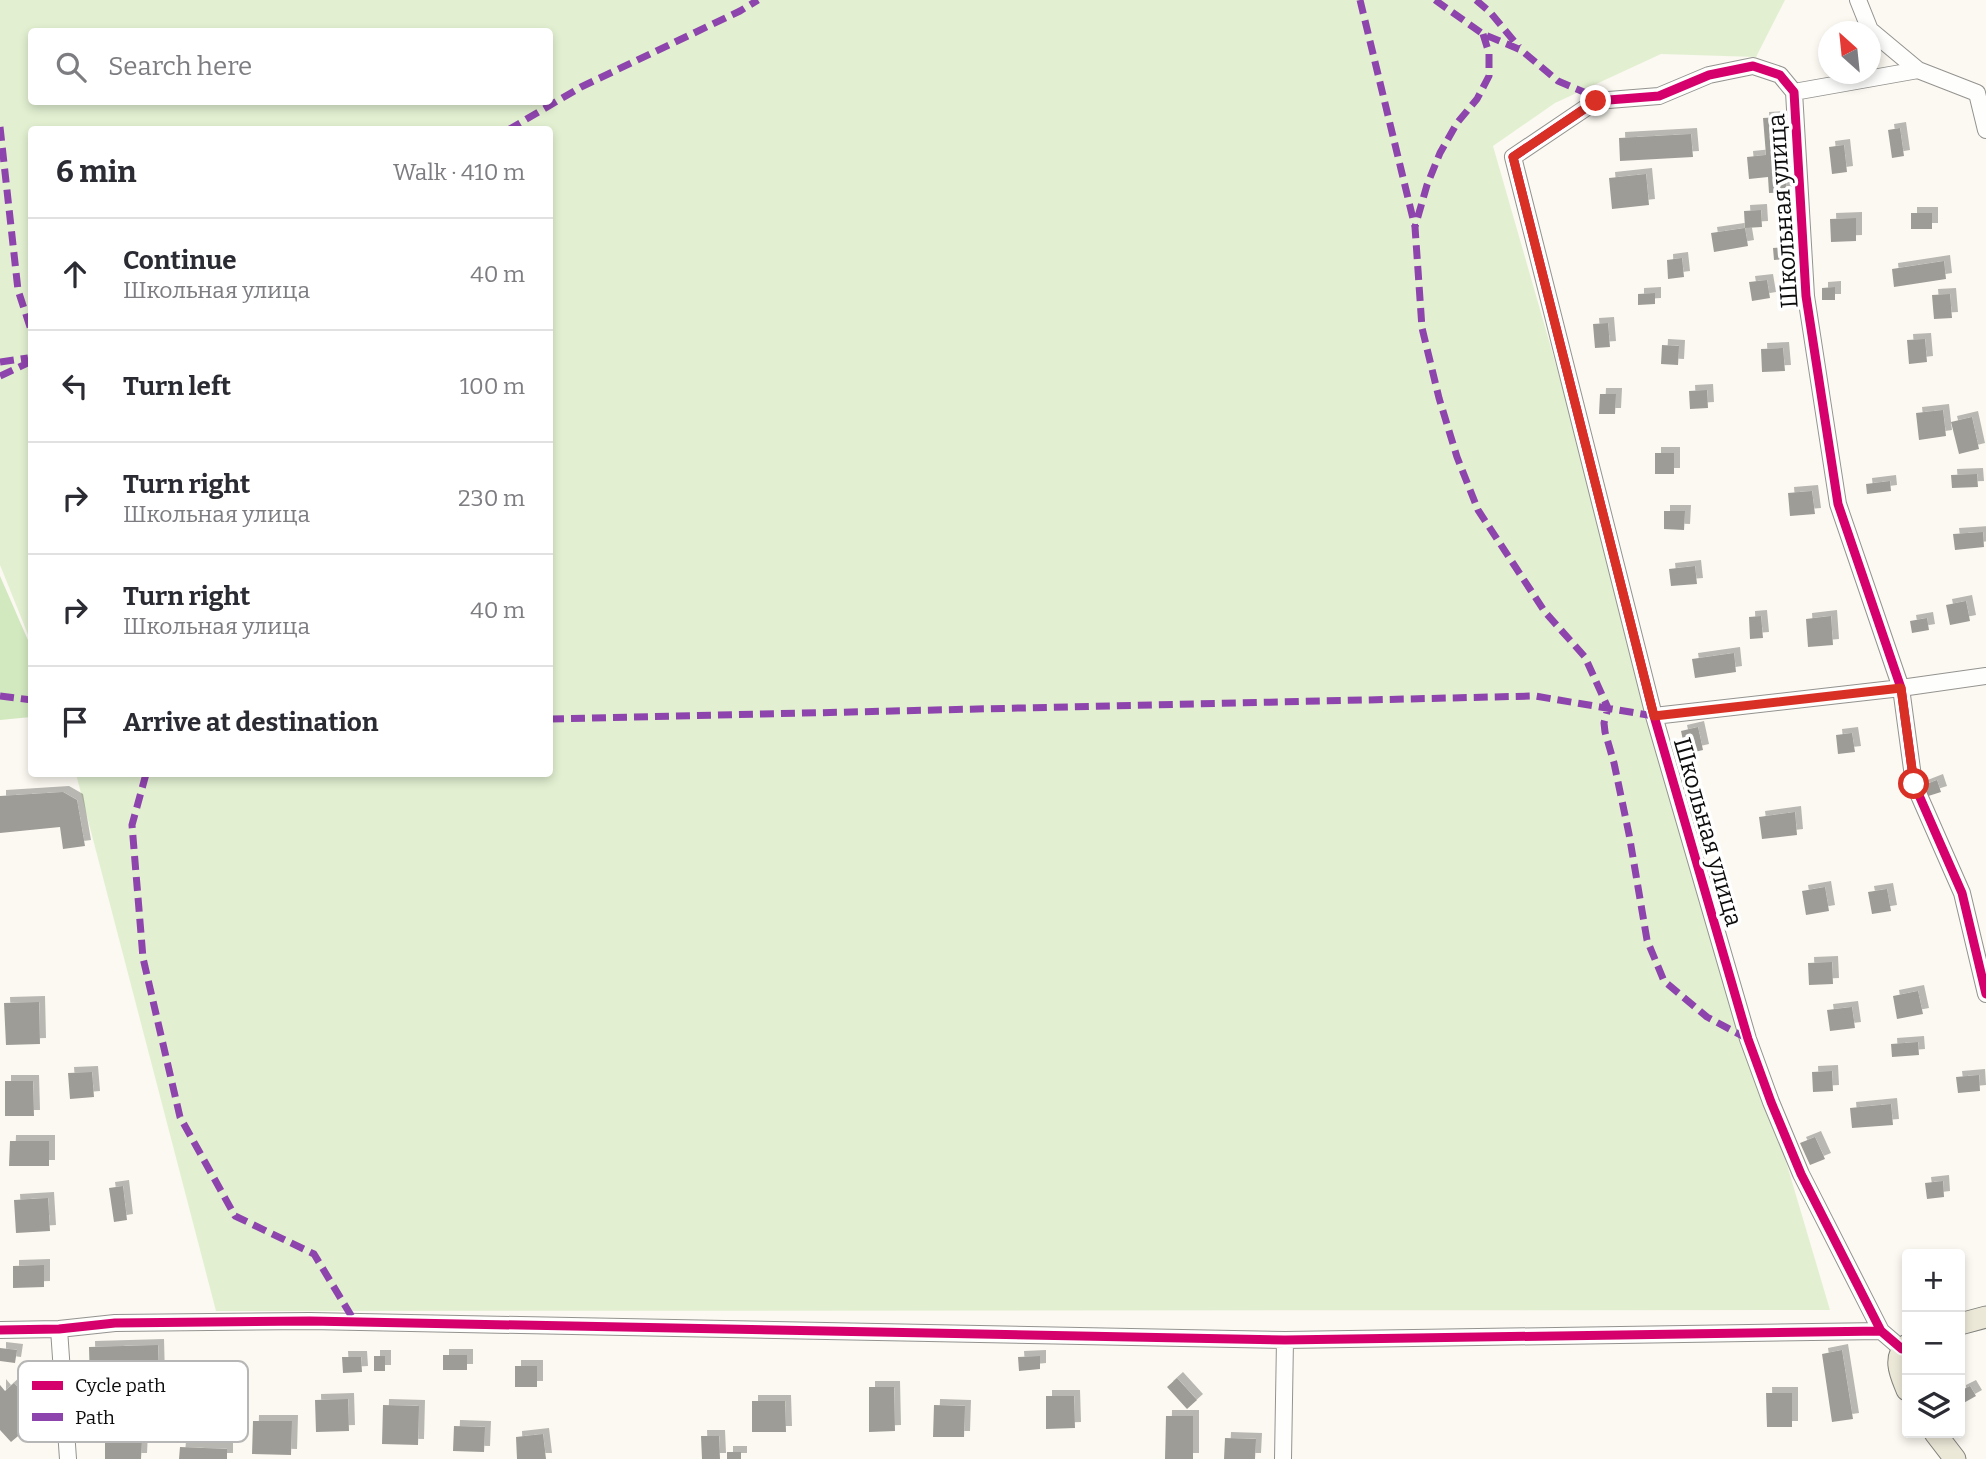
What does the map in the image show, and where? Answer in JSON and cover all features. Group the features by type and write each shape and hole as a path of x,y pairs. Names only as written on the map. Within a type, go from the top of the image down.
{"main road":[{"path":"1965,1323 1986,1317"},
{"path":"1902,1356 1898,1368 1902,1378"},
{"path":"1939,1438 1955,1459"}],"street":[{"path":"1858,0 1871,30 1918,70 1981,92 1986,130"},
{"name":"Школьная улица","path":"1902,1345 1881,1331 1801,1174 1770,1102 1748,1039 1654,716 1513,157 1596,101 1659,96 1709,75 1754,66 1780,75 1794,92 1806,296 1838,504 1901,688 1914,784 1962,893 1986,994"},
{"path":"1794,92 1918,70"},
{"path":"1654,716 1986,676"},
{"path":"0,1330 59,1329 115,1323 310,1321 1285,1340 1881,1331"},
{"path":"59,1329 61,1361"},
{"path":"1283,1459 1285,1340"}],"green space":[{"path":"0,0 1785,0 1756,57 1661,54 1555,103 1493,146 1646,678 1654,716 1830,1310 216,1311 77,777 553,777 553,126 28,126 28,635 0,565"},
{"path":"0,576 28,640 28,717 0,720"}],"building":[{"path":"1780,117 1787,192 1769,193 1768,177 1749,179 1747,157 1766,155 1763,118"},
{"path":"1900,128 1904,156 1892,158 1888,130"},
{"path":"1691,134 1693,157 1620,161 1619,138"},
{"path":"1844,145 1847,172 1832,174 1829,147"},
{"path":"1646,174 1649,205 1612,209 1609,178"},
{"path":"1761,210 1762,227 1745,228 1744,211"},
{"path":"1911,213 1932,213 1932,229 1911,229"},
{"path":"1856,218 1856,241 1831,242 1830,219"},
{"path":"1745,228 1748,246 1714,252 1711,233"},
{"path":"1785,247 1786,259 1774,260 1773,248"},
{"path":"1682,258 1684,277 1668,279 1667,260"},
{"path":"1944,261 1946,279 1894,287 1892,269"},
{"path":"1767,280 1770,298 1752,301 1749,282"},
{"path":"1835,287 1835,300 1822,300 1822,288"},
{"path":"1655,293 1655,304 1638,305 1638,294"},
{"path":"1950,294 1952,318 1934,319 1932,295"},
{"path":"1608,323 1610,347 1595,348 1593,324"},
{"path":"1925,339 1927,362 1909,364 1907,340"},
{"path":"1662,345 1679,346 1678,365 1661,364"},
{"path":"1783,348 1785,371 1762,372 1761,349"},
{"path":"1707,390 1708,408 1690,409 1689,391"},
{"path":"1600,394 1616,394 1615,414 1599,414"},
{"path":"1943,410 1946,436 1919,440 1916,413"},
{"path":"1972,417 1979,449 1959,454 1951,422"},
{"path":"1655,453 1674,453 1674,474 1655,474"},
{"path":"1977,474 1978,487 1952,488 1951,475"},
{"path":"1890,481 1891,491 1867,494 1866,484"},
{"path":"1812,491 1815,514 1790,516 1788,493"},
{"path":"1664,511 1685,511 1684,530 1664,529"},
{"path":"1983,532 1984,547 1955,550 1953,534"},
{"path":"1695,566 1697,584 1671,586 1669,569"},
{"path":"1966,601 1970,621 1950,625 1946,605"},
{"path":"1761,616 1763,638 1750,639 1749,617"},
{"path":"1831,616 1833,645 1808,647 1806,619"},
{"path":"1927,618 1929,630 1912,633 1910,621"},
{"path":"1734,653 1736,672 1695,678 1692,659"},
{"path":"1698,727 1703,750 1686,754 1681,731"},
{"path":"1852,733 1855,752 1838,754 1836,735"},
{"path":"1937,780 1941,792 1922,798 1919,787"},
{"path":"63,792 77,800 85,846 63,849 60,827 0,833 0,796"},
{"path":"1795,812 1797,835 1762,839 1759,817"},
{"path":"1825,887 1829,911 1806,915 1802,891"},
{"path":"1887,889 1891,911 1872,914 1868,892"},
{"path":"1832,962 1833,984 1809,985 1808,963"},
{"path":"1918,991 1923,1014 1897,1019 1893,996"},
{"path":"39,1002 40,1044 6,1045 4,1003"},
{"path":"1852,1007 1855,1028 1830,1031 1827,1010"},
{"path":"1918,1042 1919,1055 1892,1057 1891,1044"},
{"path":"1832,1071 1833,1091 1813,1092 1812,1072"},
{"path":"92,1072 94,1097 70,1099 68,1073"},
{"path":"1979,1075 1980,1091 1958,1093 1956,1077"},
{"path":"5,1081 33,1081 34,1116 5,1116"},
{"path":"1891,1104 1893,1125 1852,1128 1850,1108"},
{"path":"1815,1137 1825,1159 1810,1165 1800,1143"},
{"path":"10,1141 49,1141 49,1166 9,1166"},
{"path":"1943,1181 1944,1197 1927,1199 1925,1183"},
{"path":"123,1186 127,1220 114,1222 109,1188"},
{"path":"48,1198 50,1231 16,1233 14,1200"},
{"path":"44,1265 44,1287 13,1288 13,1266"},
{"path":"158,1345 158,1361 89,1361 89,1347"},
{"path":"0,1348 17,1350 15,1363 0,1361"},
{"path":"1842,1350 1853,1419 1832,1422 1822,1354"},
{"path":"443,1355 467,1355 467,1370 443,1370"},
{"path":"374,1356 385,1356 385,1371 374,1371"},
{"path":"1040,1356 1040,1369 1019,1371 1018,1357"},
{"path":"342,1357 361,1357 362,1372 343,1373"},
{"path":"515,1366 537,1366 537,1387 515,1387"},
{"path":"1177,1378 1197,1400 1187,1409 1167,1387"},
{"path":"14,1383 18,1387 18,1436 11,1442 0,1430 0,1385 5,1391"},
{"path":"1970,1386 1976,1396 1965,1402 1965,1388"},
{"path":"869,1387 894,1387 895,1431 869,1432"},
{"path":"1766,1393 1792,1393 1792,1427 1767,1427"},
{"path":"1046,1396 1074,1396 1075,1428 1046,1429"},
{"path":"348,1399 349,1431 316,1432 315,1400"},
{"path":"752,1401 785,1401 786,1432 752,1432"},
{"path":"383,1405 419,1406 418,1445 382,1444"},
{"path":"934,1405 965,1406 964,1437 933,1437"},
{"path":"1166,1416 1193,1416 1193,1459 1165,1459"},
{"path":"253,1421 292,1421 291,1455 252,1454"},
{"path":"454,1426 485,1427 484,1452 453,1451"},
{"path":"543,1434 546,1459 517,1459 516,1437"},
{"path":"701,1436 719,1436 720,1459 702,1459"},
{"path":"1225,1438 1256,1439 1255,1459 1224,1459"},
{"path":"105,1442 142,1442 141,1459 105,1459"},
{"path":"180,1447 227,1449 227,1459 179,1459"},
{"path":"727,1452 741,1452 741,1459 727,1459"}],"marked path":[{"path":"553,103 581,87 758,0"},
{"path":"1360,0 1415,227"},
{"path":"1435,0 1483,34 1521,50 1558,81 1586,93 1596,101"},
{"path":"1476,0 1490,12 1519,47"},
{"path":"1483,34 1489,53 1489,76 1477,99 1457,123 1440,153 1415,227 1422,328 1439,398 1457,457 1478,510 1545,612 1585,657 1608,708 1604,723 1605,732 1629,834 1647,940 1664,981 1707,1017 1748,1039"},
{"path":"515,126 550,105"},
{"path":"0,127 18,290 28,321"},
{"path":"0,362 28,358"},
{"path":"0,376 28,363"},
{"path":"0,696 28,700"},
{"path":"553,719 1535,696 1654,716"},
{"path":"145,777 132,825 143,958 180,1117 235,1216 314,1254 355,1322"}],"cycle path":[{"path":"1902,1349 1881,1331 1801,1174 1748,1039 1654,716 1513,157 1596,101 1659,96 1709,75 1753,66 1780,75 1794,92 1806,296 1838,504 1901,688 1914,784 1962,893 1986,994"},
{"path":"0,1330 59,1329 115,1323 310,1321 1285,1340 1881,1331"}],"route":[{"path":"1596,101 1513,157 1654,716 1901,688 1914,784"}]}
